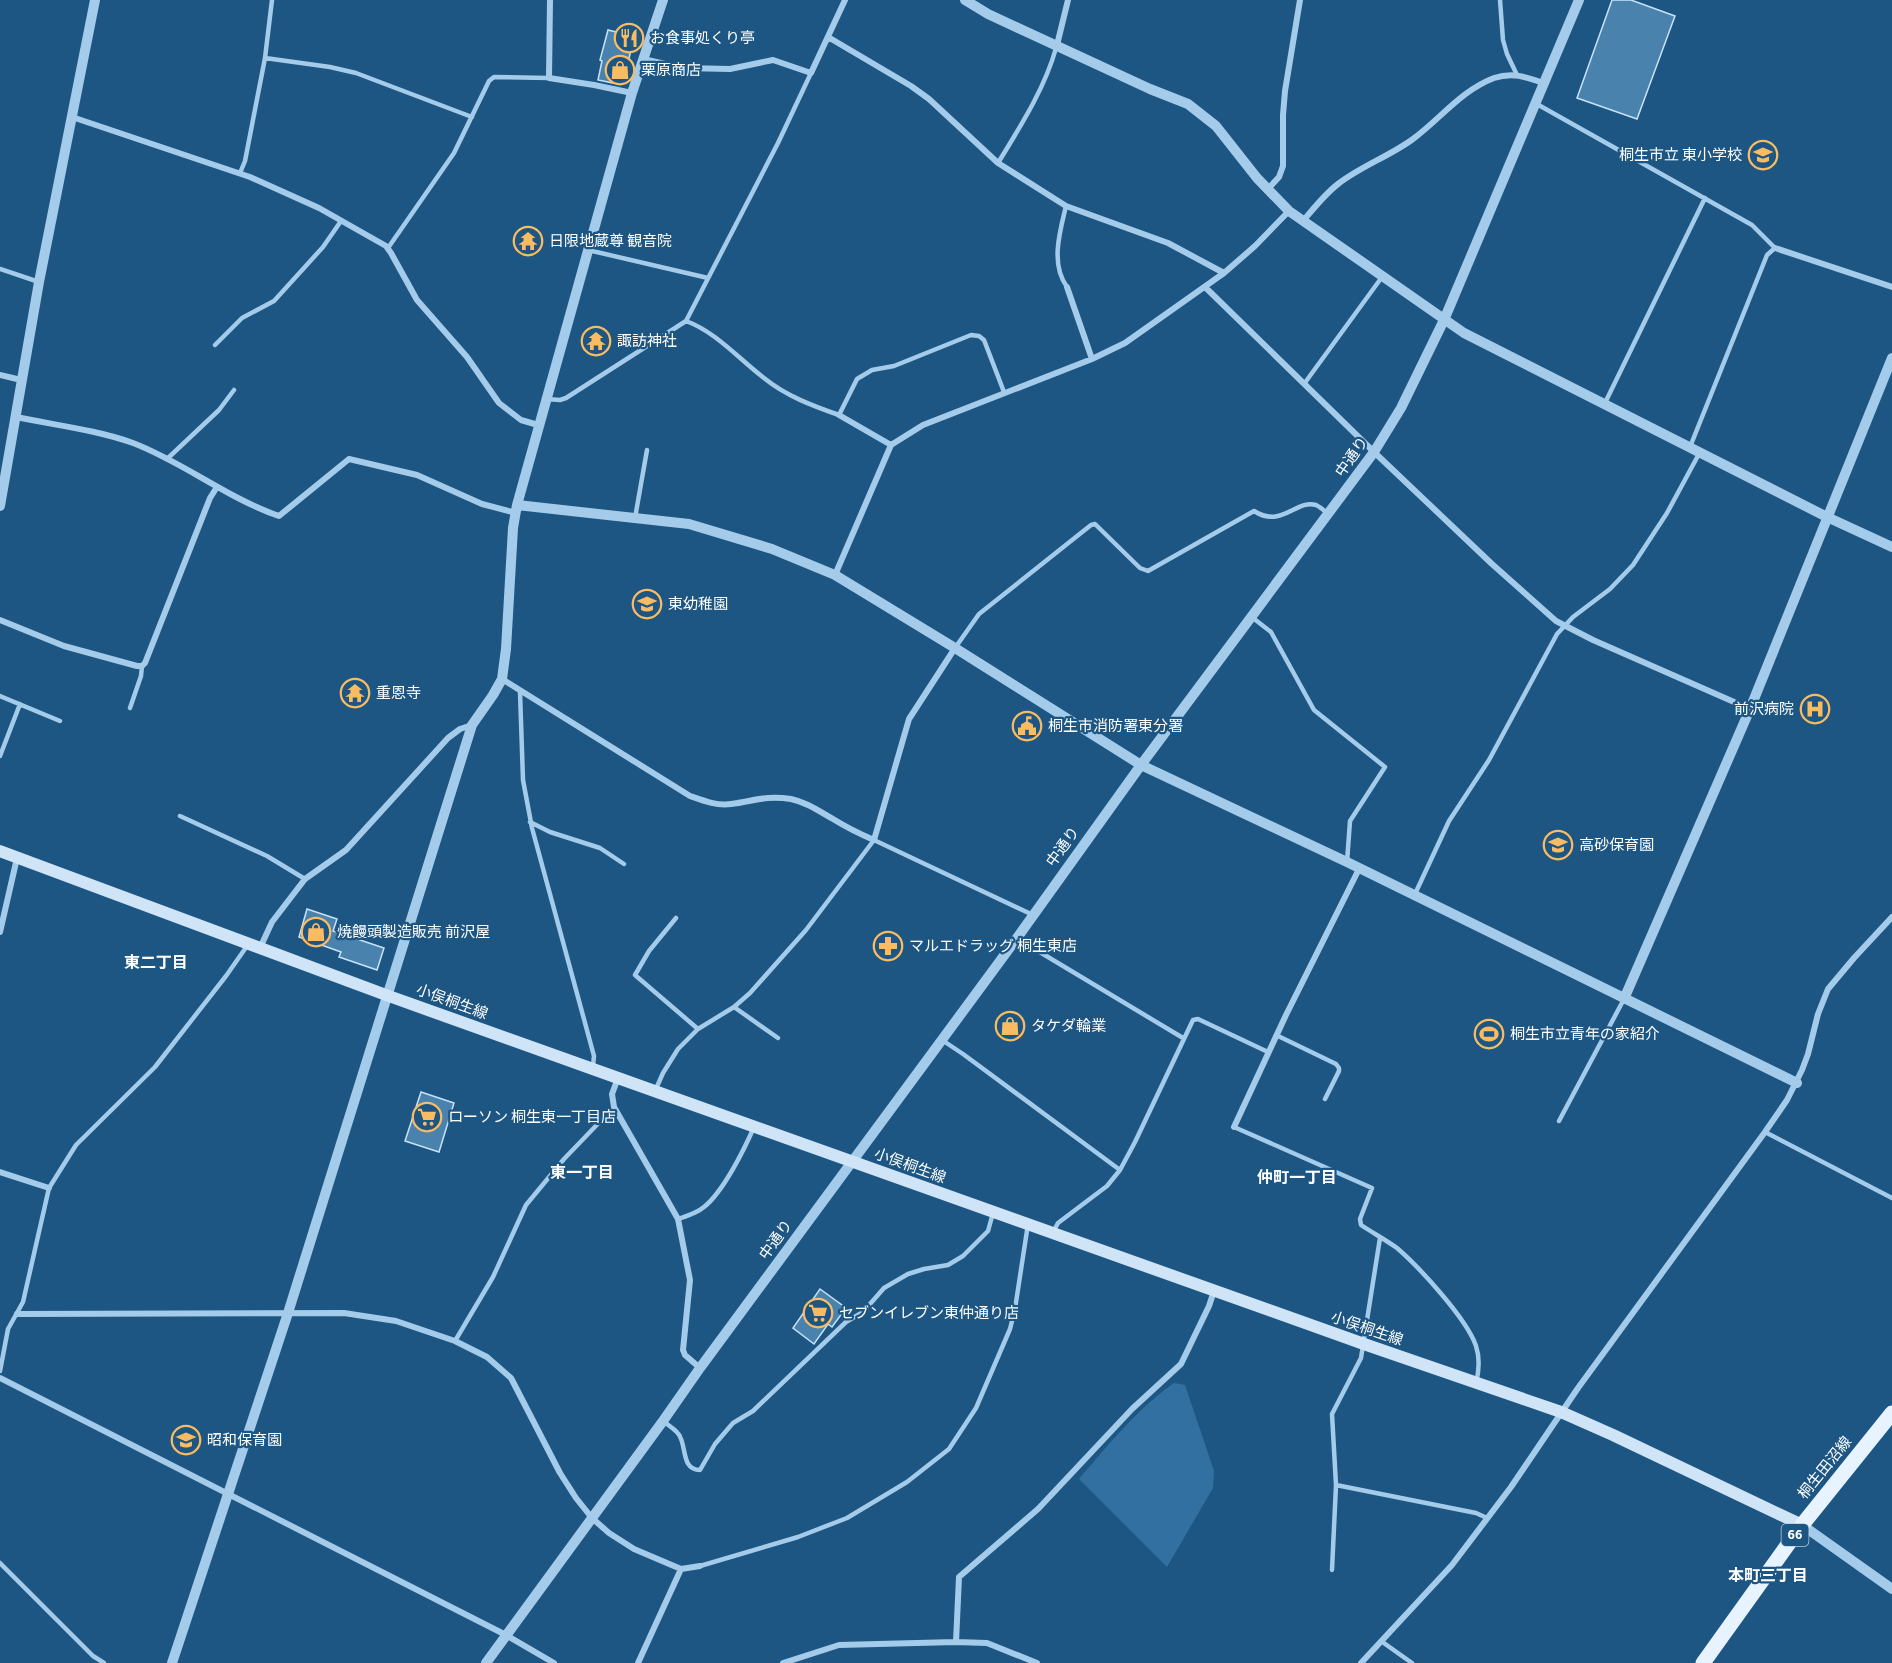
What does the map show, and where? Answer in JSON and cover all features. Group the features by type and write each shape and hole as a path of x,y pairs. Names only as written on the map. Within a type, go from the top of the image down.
{"main road":[{"name":"小俣桐生線","path":"0,851 248,944 754,1127 1561,1412 1613,1434 1802,1525"},
{"name":"桐生田沼線","path":"1703,1663 1802,1525 1892,1413"}],"street":[{"path":"0,506 39,282 95,0"},
{"path":"550,0 549,78 632,93"},
{"path":"171,1663 288,1313 472,724 494,695 502,680 516,509 632,93 663,0"},
{"path":"643,59 683,68 730,69 773,60 811,73 845,0"},
{"path":"965,0 988,14 1150,89 1188,104 1216,126 1267,190 1289,211 1444,320 1480,342 1827,517 1892,547"},
{"path":"1057,45 1068,0"},
{"path":"1267,190 1279,177 1282,166 1285,91 1300,0"},
{"name":"中通り","path":"486,1663 1141,765 1374,452 1406,398 1444,320 1579,0"},
{"path":"828,37 902,80 929,99 998,163 1066,206 1168,243 1224,273"},
{"path":"1303,221 1338,184 1411,140 1477,86 1504,76 1517,75 1543,84"},
{"path":"71,116 240,173 319,208 388,248 417,300 467,357 499,404 521,420 538,425"},
{"path":"835,575 891,445 923,425 1092,359 1125,343 1224,273 1255,246 1289,211"},
{"path":"1775,248 1892,287"},
{"path":"1067,286 1092,359"},
{"path":"1205,287 1492,564 1563,626 1750,709"},
{"path":"1624,999 1750,709 1892,358"},
{"path":"0,375 21,380"},
{"path":"839,415 891,445"},
{"path":"16,417 114,437 134,444 279,516 349,459 417,475 482,504 689,524 772,549 835,575 1141,765 1347,862 1797,1083"},
{"path":"0,620 64,646 142,666 210,498 217,487"},
{"path":"502,680 690,796 709,803 730,804 758,798 794,800 813,807 858,834 874,840 909,719 955,648"},
{"path":"260,948 272,922 304,879 346,850 448,738 472,724"},
{"path":"0,932 17,858"},
{"path":"1234,1127 1276,1035 1359,869"},
{"path":"1361,1663 1452,1565 1511,1487 1561,1412 1787,1100 1809,1054 1818,1014 1828,989 1892,917"},
{"path":"618,1078 612,1094 614,1107 678,1220 690,1280 683,1350 700,1368"},
{"path":"0,1172 49,1188"},
{"path":"956,1642 959,1577 1038,1509 1132,1409 1181,1364 1214,1291"},
{"path":"17,1314 344,1313 396,1321 455,1341 487,1357 511,1378 560,1473 592,1518 609,1533 634,1549 681,1569 700,1566"},
{"path":"0,1378 506,1635 554,1663"},
{"path":"1802,1525 1892,1589"},
{"path":"638,1663 681,1569"},
{"path":"783,1663 839,1645 956,1642 987,1643 1037,1663"}],"lane":[{"path":"240,173 245,161 265,58 272,0"},
{"path":"1500,0 1503,40 1517,75"},
{"path":"998,163 1032,105 1047,74 1057,45"},
{"path":"265,58 356,73 472,117"},
{"path":"546,399 566,398 686,321 778,143 811,73"},
{"path":"388,248 454,153 489,81 494,76 549,78"},
{"path":"1414,896 1449,820 1489,760 1557,634 1563,626 1610,589 1633,565 1667,513 1695,450 1767,255 1775,248 1752,225 1535,103"},
{"path":"1604,405 1705,198"},
{"path":"1066,206 1058,242 1058,256 1062,279 1067,286"},
{"path":"215,345 242,318 274,301 323,247 341,221"},
{"path":"588,250 708,278"},
{"path":"0,269 39,282"},
{"path":"1305,384 1383,276"},
{"path":"686,321 706,331 772,384 808,404 839,415 857,379 872,370 894,366 971,335 979,336 984,340 1004,392"},
{"path":"167,459 219,410 234,390"},
{"path":"635,518 647,450"},
{"path":"955,648 979,614 1091,525 1095,524 1140,568 1148,571 1254,511 1265,517 1278,517 1306,506 1315,505 1329,514"},
{"path":"1252,617 1271,633 1314,710 1385,767 1350,821 1347,862"},
{"path":"130,708 142,666"},
{"path":"520,692 523,780 530,822 594,1056 593,1069"},
{"path":"0,696 60,721"},
{"path":"0,756 20,704"},
{"path":"180,816 267,856 304,879"},
{"path":"530,822 550,832 600,848 624,864"},
{"path":"655,1091 678,1049 698,1029 734,1007 750,993 806,930 874,840 1033,915"},
{"path":"676,918 649,951 635,975 698,1029"},
{"path":"1017,938 1183,1038"},
{"path":"0,1371 8,1329 23,1302 49,1188 76,1145 155,1067 248,944"},
{"path":"1559,1120 1624,999"},
{"path":"734,1007 778,1038"},
{"path":"1052,1232 1058,1223 1099,1193 1120,1170 1193,1020 1198,1019 1268,1052"},
{"path":"1276,1035 1336,1064 1339,1071 1325,1099"},
{"path":"942,1040 1120,1170"},
{"path":"455,1341 493,1277 526,1205 564,1159 614,1107"},
{"path":"678,1220 701,1209 711,1201 744,1148 754,1127"},
{"path":"1234,1127 1372,1188 1360,1219 1361,1225 1396,1248 1451,1306 1476,1347 1479,1365 1476,1383"},
{"path":"1764,1132 1892,1198"},
{"path":"663,1421 678,1433 690,1467 700,1470 715,1444 733,1423 753,1411 846,1322 863,1312 884,1288 908,1274 924,1269 939,1268 963,1256 988,1231 994,1212"},
{"path":"700,1566 798,1537 847,1518 907,1482 949,1449 976,1408 1010,1329 1028,1224"},
{"path":"1332,1570 1336,1485 1332,1414 1361,1358 1380,1238"},
{"path":"1336,1485 1476,1513 1487,1518"},
{"path":"0,1563 93,1656 104,1663"},
{"path":"1381,1641 1412,1663"}],"shaded area":[{"path":"1174,1383 1185,1385 1214,1471 1213,1488 1167,1567 1079,1479 1136,1415"}],"building":[{"path":"1612,0 1631,0 1675,16 1637,119 1577,98"},
{"path":"621,28 639,33 634,51 631,50 623,83 598,80 602,61 600,60 608,30 620,33"},
{"path":"307,909 337,919 333,931 384,948 377,970 339,957 341,952 299,937"},
{"path":"421,1092 454,1103 439,1152 405,1141"},
{"path":"820,1289 846,1308 832,1327 828,1324 814,1344 793,1328"}],"place":[{"name":"お食事処くり亭","path":"629,38"},
{"name":"栗原商店","path":"620,70"},
{"name":"桐生市立 東小学校","path":"1763,155"},
{"name":"日限地蔵尊 観音院","path":"528,241"},
{"name":"諏訪神社","path":"596,341"},
{"name":"東幼稚園","path":"647,604"},
{"name":"重恩寺","path":"355,693"},
{"name":"前沢病院","path":"1815,709"},
{"name":"桐生市消防署東分署","path":"1027,726"},
{"name":"高砂保育園","path":"1558,845"},
{"name":"焼饅頭製造販売 前沢屋","path":"316,932"},
{"name":"マルエドラッグ 桐生東店","path":"888,946"},
{"name":"タケダ輪業","path":"1010,1026"},
{"name":"桐生市立青年の家紹介","path":"1489,1034"},
{"name":"ローソン 桐生東一丁目店","path":"427,1117"},
{"name":"セブンイレブン東仲通り店","path":"818,1313"},
{"name":"昭和保育園","path":"186,1440"}],"district":[{"name":"東二丁目","path":"156,963"},
{"name":"東一丁目","path":"582,1173"},
{"name":"仲町一丁目","path":"1297,1178"},
{"name":"本町三丁目","path":"1768,1576"}]}
